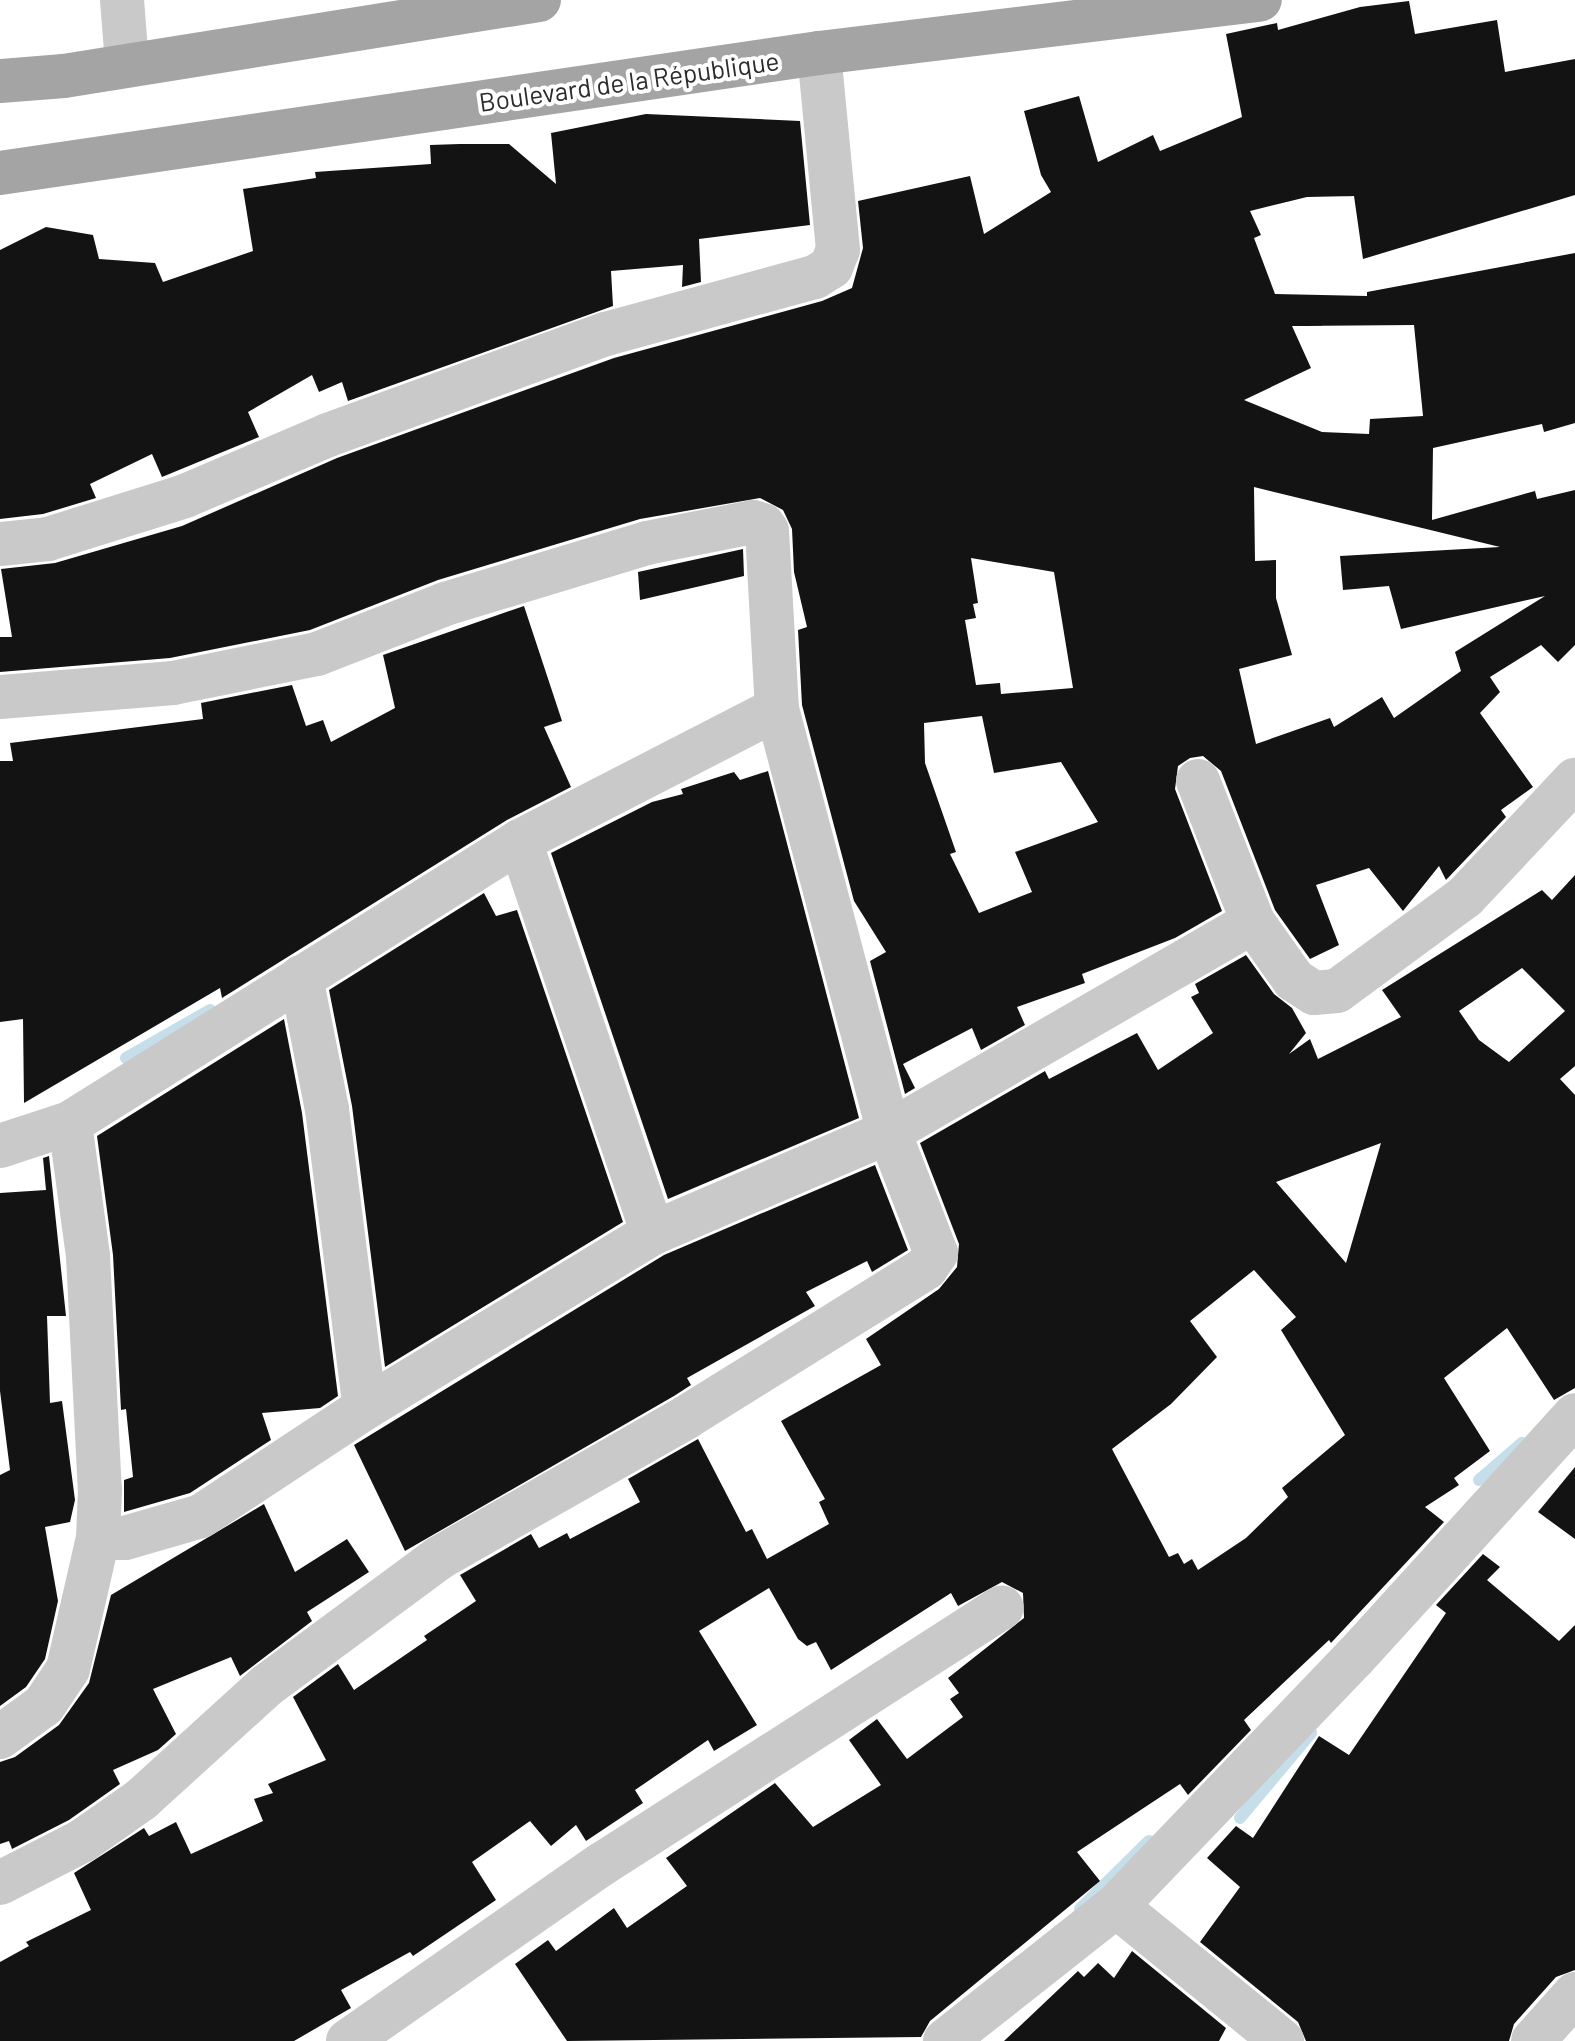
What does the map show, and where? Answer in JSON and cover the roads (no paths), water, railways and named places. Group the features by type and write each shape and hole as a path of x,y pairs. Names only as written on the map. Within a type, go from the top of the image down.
{"main road":[{"path":"0,81 127,63 441,7 539,0"},
{"name":"Boulevard de la République","path":"0,173 819,53 1260,0"}],"street":[{"path":"122,0 127,63"},
{"path":"0,544 48,539 185,496 328,435 606,334 815,277 831,267 838,250 819,53"},
{"path":"0,697 173,683 317,654 445,604 604,556 753,522 767,531 777,709 889,1132 936,1253 926,1268 687,1417 439,1558 266,1686 142,1799 82,1841 0,1883"},
{"path":"0,1146 70,1123 520,841 777,709"},
{"path":"1198,781 1253,922 1294,980 1314,993 1337,991 1465,897 1575,780"},
{"path":"520,841 653,1233"},
{"path":"98,1538 163,1530 201,1516 365,1408 653,1233 889,1132 1253,922"},
{"path":"301,977 327,1109 365,1408"},
{"path":"0,1737 44,1705 68,1669 98,1538 100,1490 88,1256 70,1123"},
{"path":"945,2041 1116,1906 1355,1657 1575,1415"},
{"path":"348,2041 602,1864 1002,1607"},
{"path":"1116,1906 1282,2041"},
{"path":"1533,2041 1575,1994"}],"waterway":[{"path":"126,1058 210,1010"},
{"path":"1479,1480 1522,1443"},
{"path":"1240,1818 1311,1733"},
{"path":"1080,1909 1149,1841"}]}
